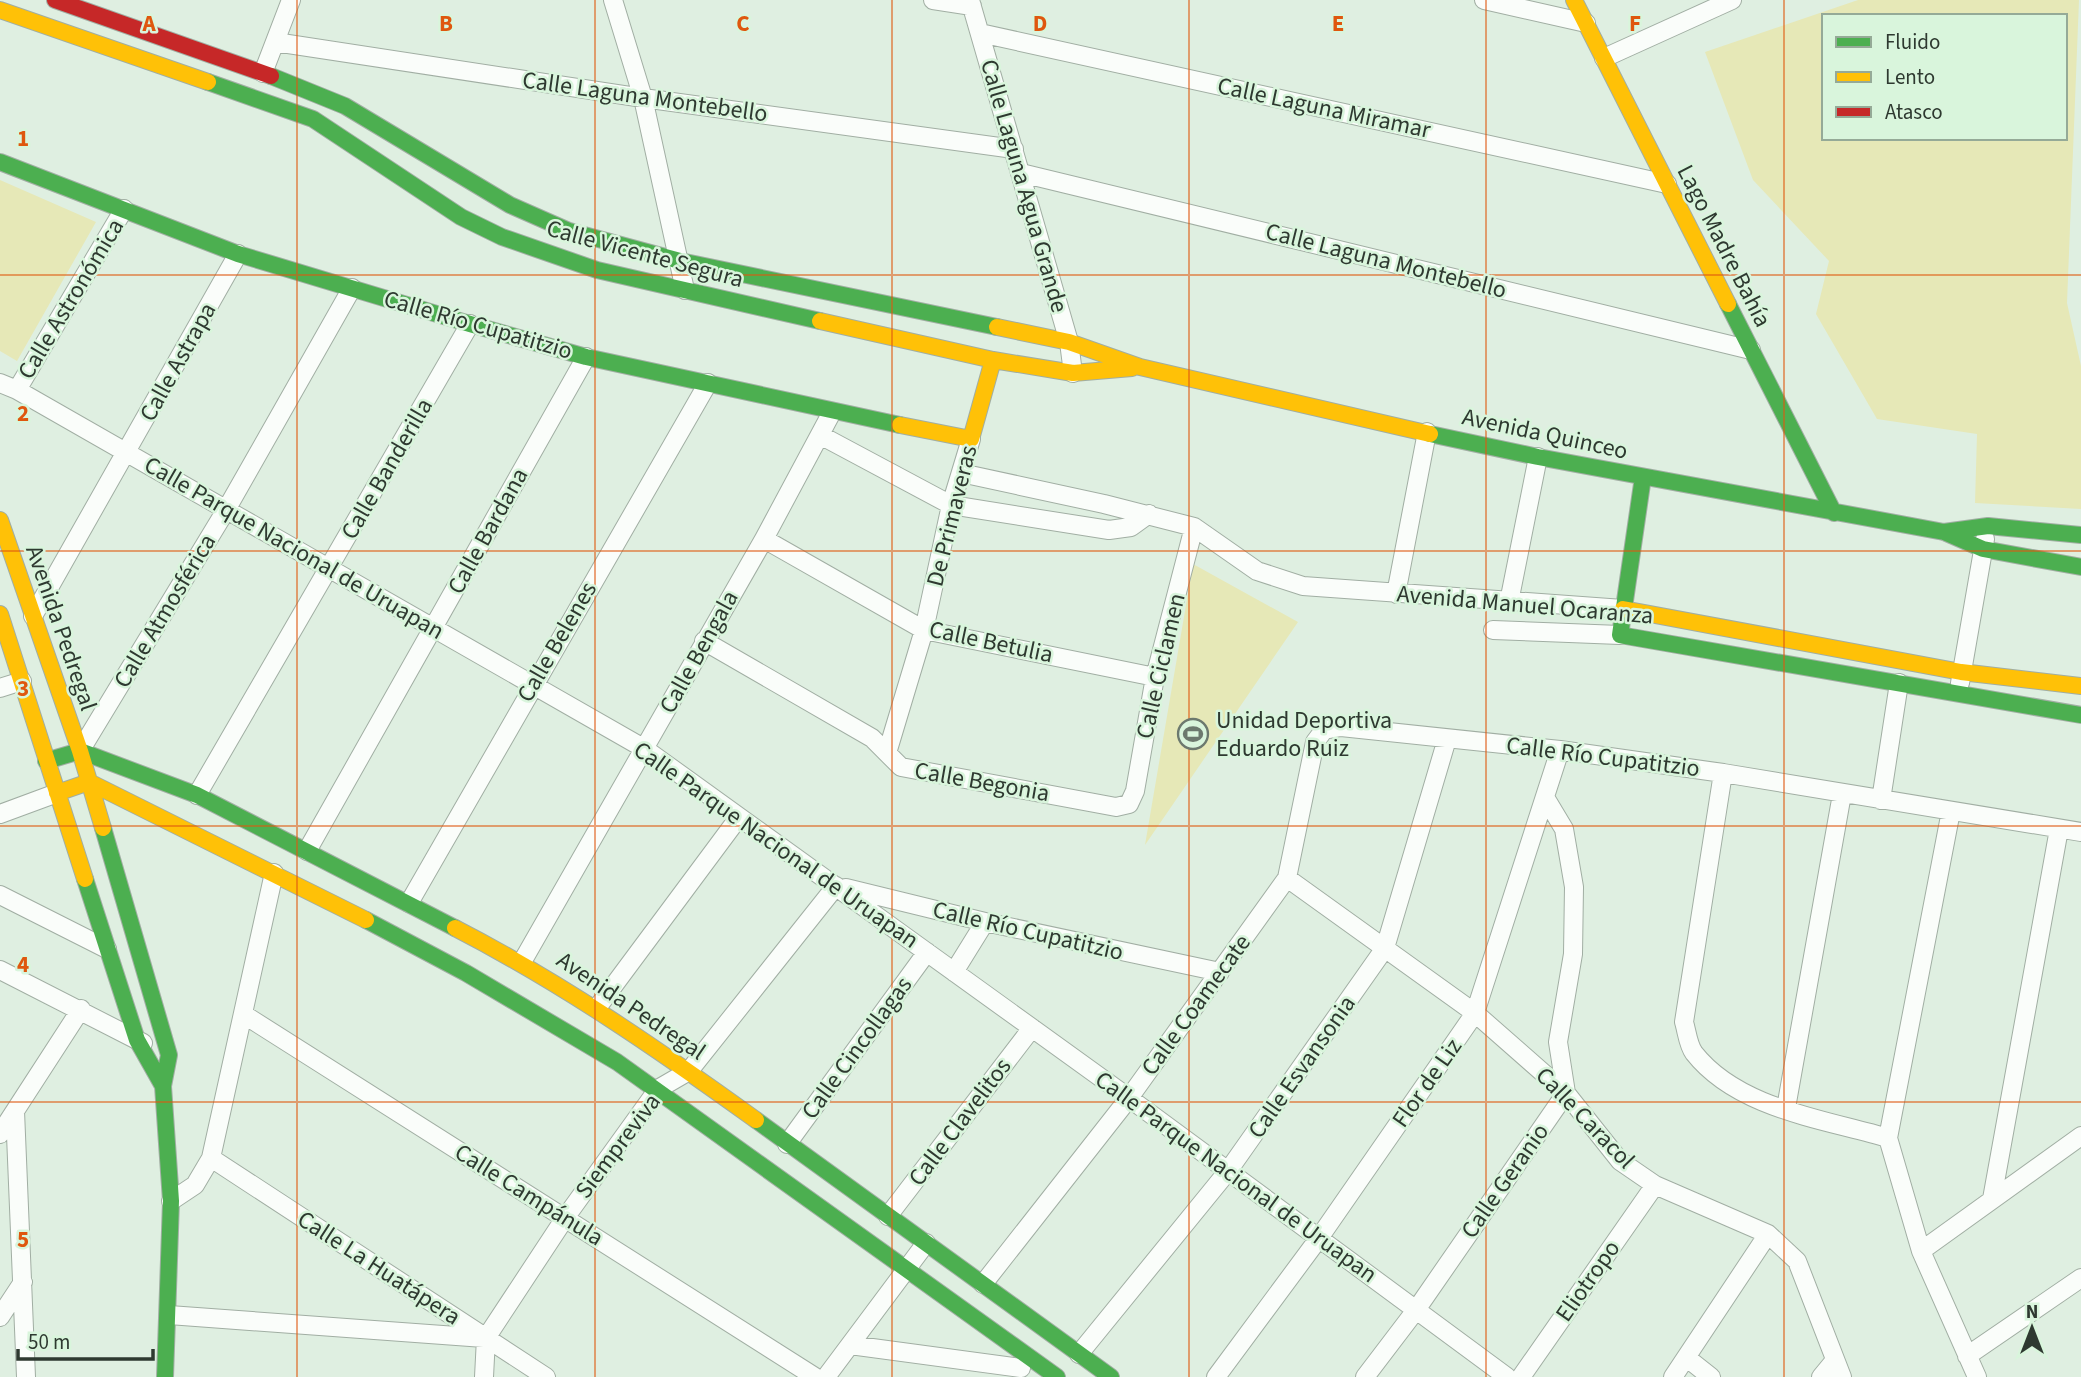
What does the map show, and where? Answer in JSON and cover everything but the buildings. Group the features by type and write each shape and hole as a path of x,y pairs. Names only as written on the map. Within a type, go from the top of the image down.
{"street":[{"name":"Calle Vicente Segura","path":"55,0 310,92 384,127 510,205 569,231 680,261 1069,342"},
{"path":"263,73 291,0"},
{"path":"613,0 643,98 685,290"},
{"path":"933,0 971,3"},
{"path":"1484,0 1586,23"},
{"name":"Lago Madre Bahía","path":"1574,0 1834,513"},
{"path":"1604,58 1732,0"},
{"name":"Calle Laguna Agua Grande","path":"971,3 1069,342 1073,373"},
{"name":"Calle Vicente Segura","path":"0,10 300,114 349,141 461,218 502,237 597,270 993,360 1073,373"},
{"name":"Calle Laguna Miramar","path":"980,33 1667,184"},
{"name":"Calle Laguna Montebello","path":"275,42 643,98 1014,149"},
{"path":"300,114 310,92"},
{"name":"Calle Río Cupatitzio","path":"0,162 238,254 470,324 586,356 832,412 971,439"},
{"name":"Calle Laguna Montebello","path":"1021,173 1751,350"},
{"name":"Calle Astronómica","path":"8,386 124,209"},
{"name":"Calle Astrapa","path":"33,616 128,453 238,254"},
{"name":"Calle Atmosférica","path":"80,751 226,510 352,288"},
{"name":"Calle Banderilla","path":"197,795 470,324"},
{"name":"Avenida Quinceo","path":"1069,342 1140,367 1538,457 1944,532 1983,549 2081,567"},
{"name":"Calle Bardana","path":"307,851 586,356"},
{"name":"De Primaveras","path":"887,754 924,630 951,505 993,360"},
{"name":"Avenida Quinceo","path":"1073,373 1140,367"},
{"name":"Calle Belenes","path":"409,903 532,684 708,383"},
{"name":"Calle Parque Nacional de Uruapan","path":"8,386 645,749 1129,1098 1507,1377"},
{"name":"Calle Bengala","path":"522,962 764,539 832,412"},
{"path":"1396,594 1427,432"},
{"path":"820,435 951,505 1109,530 1131,527 1149,514"},
{"path":"1509,601 1538,457"},
{"name":"Avenida Manuel Ocaranza","path":"961,473 1149,514 1194,527 1256,571 1303,586 1623,609 1962,671 2081,687"},
{"path":"1620,635 1643,477"},
{"name":"Avenida Pedregal","path":"0,520 80,751 169,1055"},
{"path":"1958,694 1988,526"},
{"name":"Avenida Quinceo","path":"1944,532 1988,526 2081,535"},
{"name":"Calle Ciclamen","path":"1129,804 1135,791 1155,677 1194,527"},
{"name":"Calle Betulia","path":"764,539 924,630 1155,677"},
{"path":"0,614 136,1040 163,1086"},
{"name":"Avenida Manuel Ocaranza","path":"1493,630 1620,635 2081,715"},
{"name":"Calle Begonia","path":"705,641 872,738 901,767 1116,807 1129,804"},
{"path":"0,688 22,681"},
{"path":"1881,800 1899,683"},
{"name":"Calle Río Cupatitzio","path":"1324,730 1341,727 1560,750 1723,773 2081,832"},
{"name":"Calle Coamecate","path":"983,1284 1129,1098 1287,878 1315,742 1324,730"},
{"name":"Calle Esvansonia","path":"1079,1354 1228,1171 1385,948 1447,739"},
{"name":"Flor de Liz","path":"1216,1377 1319,1238 1475,1013 1560,750"},
{"path":"46,761 80,751"},
{"name":"Avenida Pedregal","path":"80,751 197,795 522,962 597,1008 689,1071 1111,1377"},
{"path":"1723,773 1684,1022 1693,1051 1723,1080 1760,1101 1888,1138"},
{"path":"0,814 89,782 274,873 466,973 658,1089 907,1268 1021,1366"},
{"path":"1786,1108 1842,794"},
{"path":"1546,799 1563,829 1574,887 1573,954 1558,1041 1566,1093"},
{"path":"1951,811 1888,1138 1921,1251 1977,1377"},
{"path":"597,1008 739,817"},
{"path":"1992,1199 2059,829"},
{"path":"171,1201 195,1185 211,1158 274,873"},
{"name":"Calle Caracol","path":"1287,878 1475,1013 1566,1093 1620,1161 1655,1185 1768,1234 1797,1261 1839,1369"},
{"path":"689,1071 836,886"},
{"name":"Calle Río Cupatitzio","path":"836,886 985,922 1220,972"},
{"path":"0,895 107,949"},
{"path":"954,972 985,922"},
{"name":"Calle Cincollagas","path":"787,1144 927,952"},
{"path":"0,970 169,1055 163,1086 171,1201 165,1377"},
{"path":"0,1134 81,1009"},
{"name":"Calle Campánula","path":"243,1014 815,1377"},
{"name":"Calle Clavelitos","path":"888,1216 1032,1028"},
{"name":"Siempreviva","path":"486,1338 565,1218 658,1089 689,1071"},
{"name":"Calle Geranio","path":"1365,1377 1416,1310 1566,1093"},
{"path":"15,1111 26,1377"},
{"path":"1921,1251 2081,1136"},
{"name":"Calle La Huatápera","path":"211,1158 546,1377"},
{"name":"Eliotropo","path":"1521,1377 1655,1185"},
{"path":"1673,1377 1768,1234"},
{"path":"826,1377 926,1242"},
{"path":"1967,1356 2081,1278"},
{"path":"0,1317 23,1282"},
{"path":"169,1315 486,1338 484,1377"},
{"path":"850,1345 1021,1366 1057,1377"},
{"path":"1687,1358 1711,1377"},
{"path":"1821,1377 1839,1369"}],"green space":[{"path":"1858,0 2079,0 2067,303 2081,366 2081,509 1975,503 1977,434 1877,419 1816,314 1829,261 1753,180 1705,52"},
{"path":"0,180 96,222 17,361 0,351"},
{"name":"Unidad Deportiva Eduardo Ruiz","path":"1193,564 1298,622 1145,845"}],"traffic: fast":[{"path":"271,76 345,106 510,205 569,231 680,261 997,327"},
{"path":"208,82 313,119 461,217 502,237 597,270 820,321"},
{"path":"0,162 238,254 470,324 586,357 900,425"},
{"path":"1728,304 1834,513"},
{"path":"1430,434 1538,457 1944,532 1983,549 2081,567"},
{"path":"1643,477 1620,635 2081,715"},
{"path":"1944,532 1988,526 2081,535"},
{"path":"46,761 80,751 197,795 455,928"},
{"path":"103,828 169,1055 163,1086 171,1201 165,1377"},
{"path":"85,879 137,1040 163,1086"},
{"path":"366,920 466,973 617,1062 1057,1377"},
{"path":"756,1120 1111,1377"}],"traffic: slow":[{"path":"1574,0 1728,304"},
{"path":"0,10 208,82"},
{"path":"820,321 993,360 1073,373 1132,368"},
{"path":"997,327 1069,342 1140,367 1430,434"},
{"path":"900,425 971,439 993,360"},
{"path":"0,520 80,751 103,828"},
{"path":"1623,609 1961,672 2081,686"},
{"path":"0,614 85,879"},
{"path":"57,793 89,782 366,920"},
{"path":"455,928 534,971 609,1018 756,1120"}],"traffic: jam":[{"path":"55,0 271,76"}],"place":[{"name":"Unidad Deportiva Eduardo Ruiz","path":"1193,734"}]}
